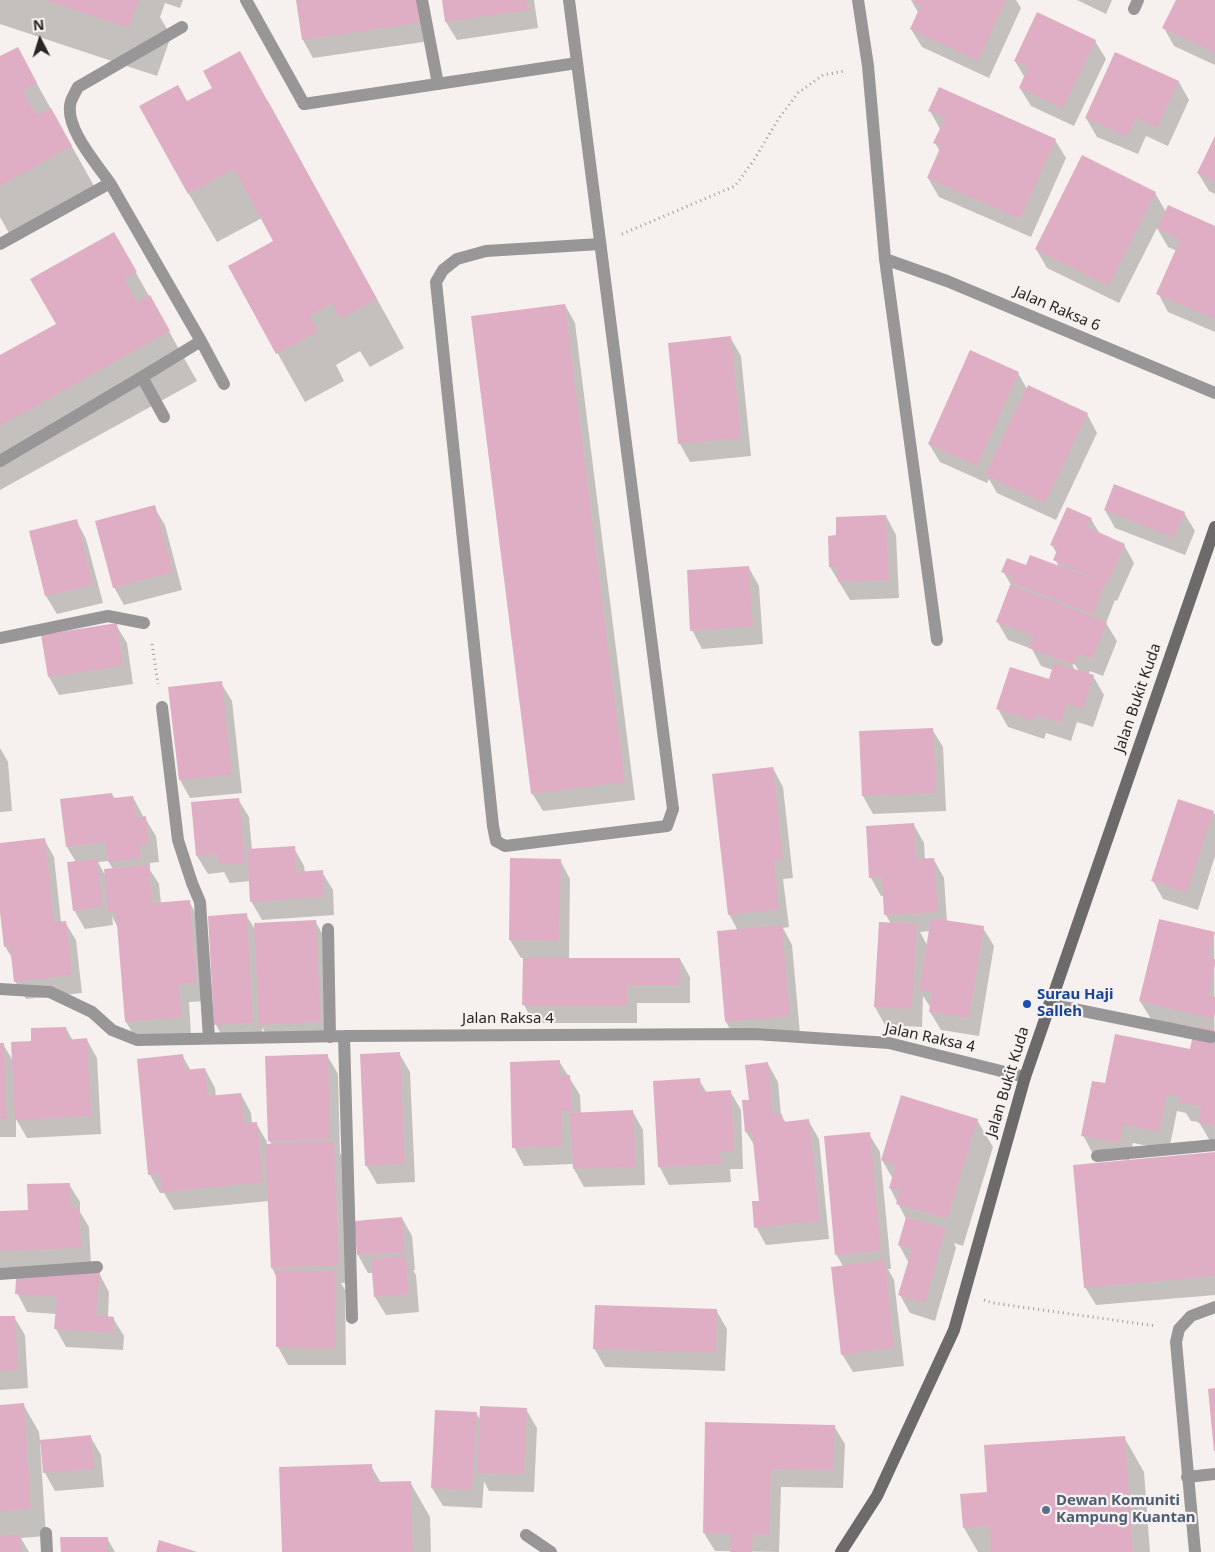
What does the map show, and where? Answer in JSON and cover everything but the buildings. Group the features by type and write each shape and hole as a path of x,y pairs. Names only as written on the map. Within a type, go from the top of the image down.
{"street":[{"path":"246,0 304,104 577,63"},
{"path":"422,0 438,84"},
{"path":"569,0 673,809 667,826 505,846 496,841 493,826 436,282 443,270 457,259 486,251 600,244"},
{"path":"858,0 868,66 885,259 937,640"},
{"path":"182,28 78,87 70,102 71,116 75,132 110,183 224,384"},
{"path":"0,244 110,183"},
{"name":"Jalan Raksa 6","path":"885,259 946,281 1215,393"},
{"path":"0,461 201,341"},
{"path":"142,377 164,417"},
{"name":"Jalan Bukit Kuda","path":"841,1552 877,1496 954,1330 1025,1077 1215,527"},
{"path":"0,638 108,616 144,623"},
{"path":"162,707 178,840 200,902 209,1038"},
{"path":"328,929 330,1037"},
{"name":"Jalan Raksa 4","path":"0,989 50,992 92,1012 112,1030 137,1040 344,1036 754,1034 889,1043 1025,1077"},
{"path":"1049,1004 1211,1038"},
{"path":"344,1036 352,1318"},
{"path":"1097,1156 1215,1145"},
{"path":"0,1274 96,1267"},
{"path":"1195,1552 1176,1342 1179,1329 1191,1316 1215,1307"},
{"path":"1187,1477 1215,1474"},
{"path":"46,1533 47,1552"},
{"path":"526,1535 551,1552"}],"path":[{"path":"600,244 735,186 754,160 779,118 798,93 822,75 868,66"},
{"path":"144,623 154,647 162,707"},
{"path":"964,1293 993,1303 1179,1329"}],"place":[{"name":"Surau Haji Salleh","path":"1027,1004"},
{"name":"Dewan Komuniti Kampung Kuantan","path":"1046,1510"}]}
